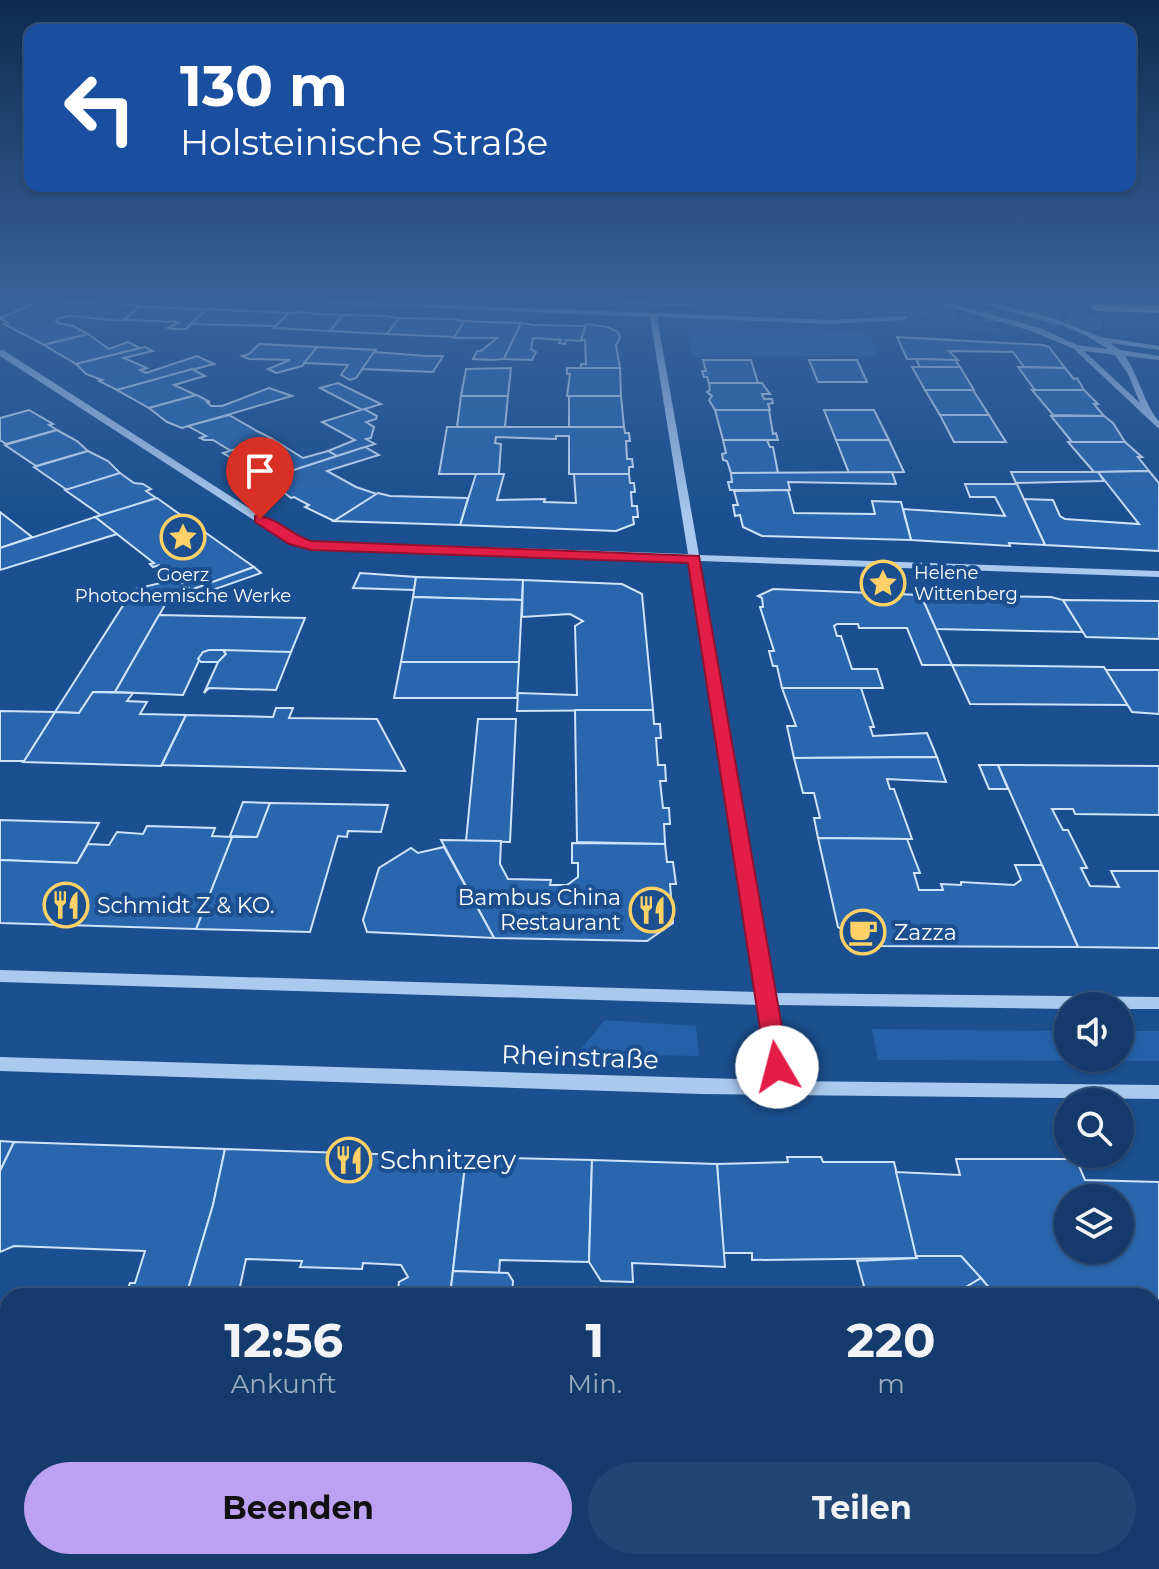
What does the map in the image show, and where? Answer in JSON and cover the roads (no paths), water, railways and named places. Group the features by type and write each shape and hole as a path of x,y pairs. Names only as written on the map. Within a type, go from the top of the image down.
{"street":[{"path":"29,370 299,543 1159,574"},
{"path":"662,370 781,1088"},
{"path":"1100,370 1159,426"},
{"path":"1127,370 1149,415"},
{"path":"0,976 767,999 1159,1003"},
{"name":"Rheinstraße","path":"0,1064 781,1088 1159,1092"}],"place":[{"name":"Goerz Photochemische Werke","path":"183,537"},
{"name":"Helene Wittenberg","path":"883,583"},
{"name":"Schmidt Z & KO.","path":"66,905"},
{"name":"Bambus China Restaurant","path":"652,910"},
{"name":"Zazza","path":"863,932"},
{"name":"Schnitzery","path":"349,1160"}]}
